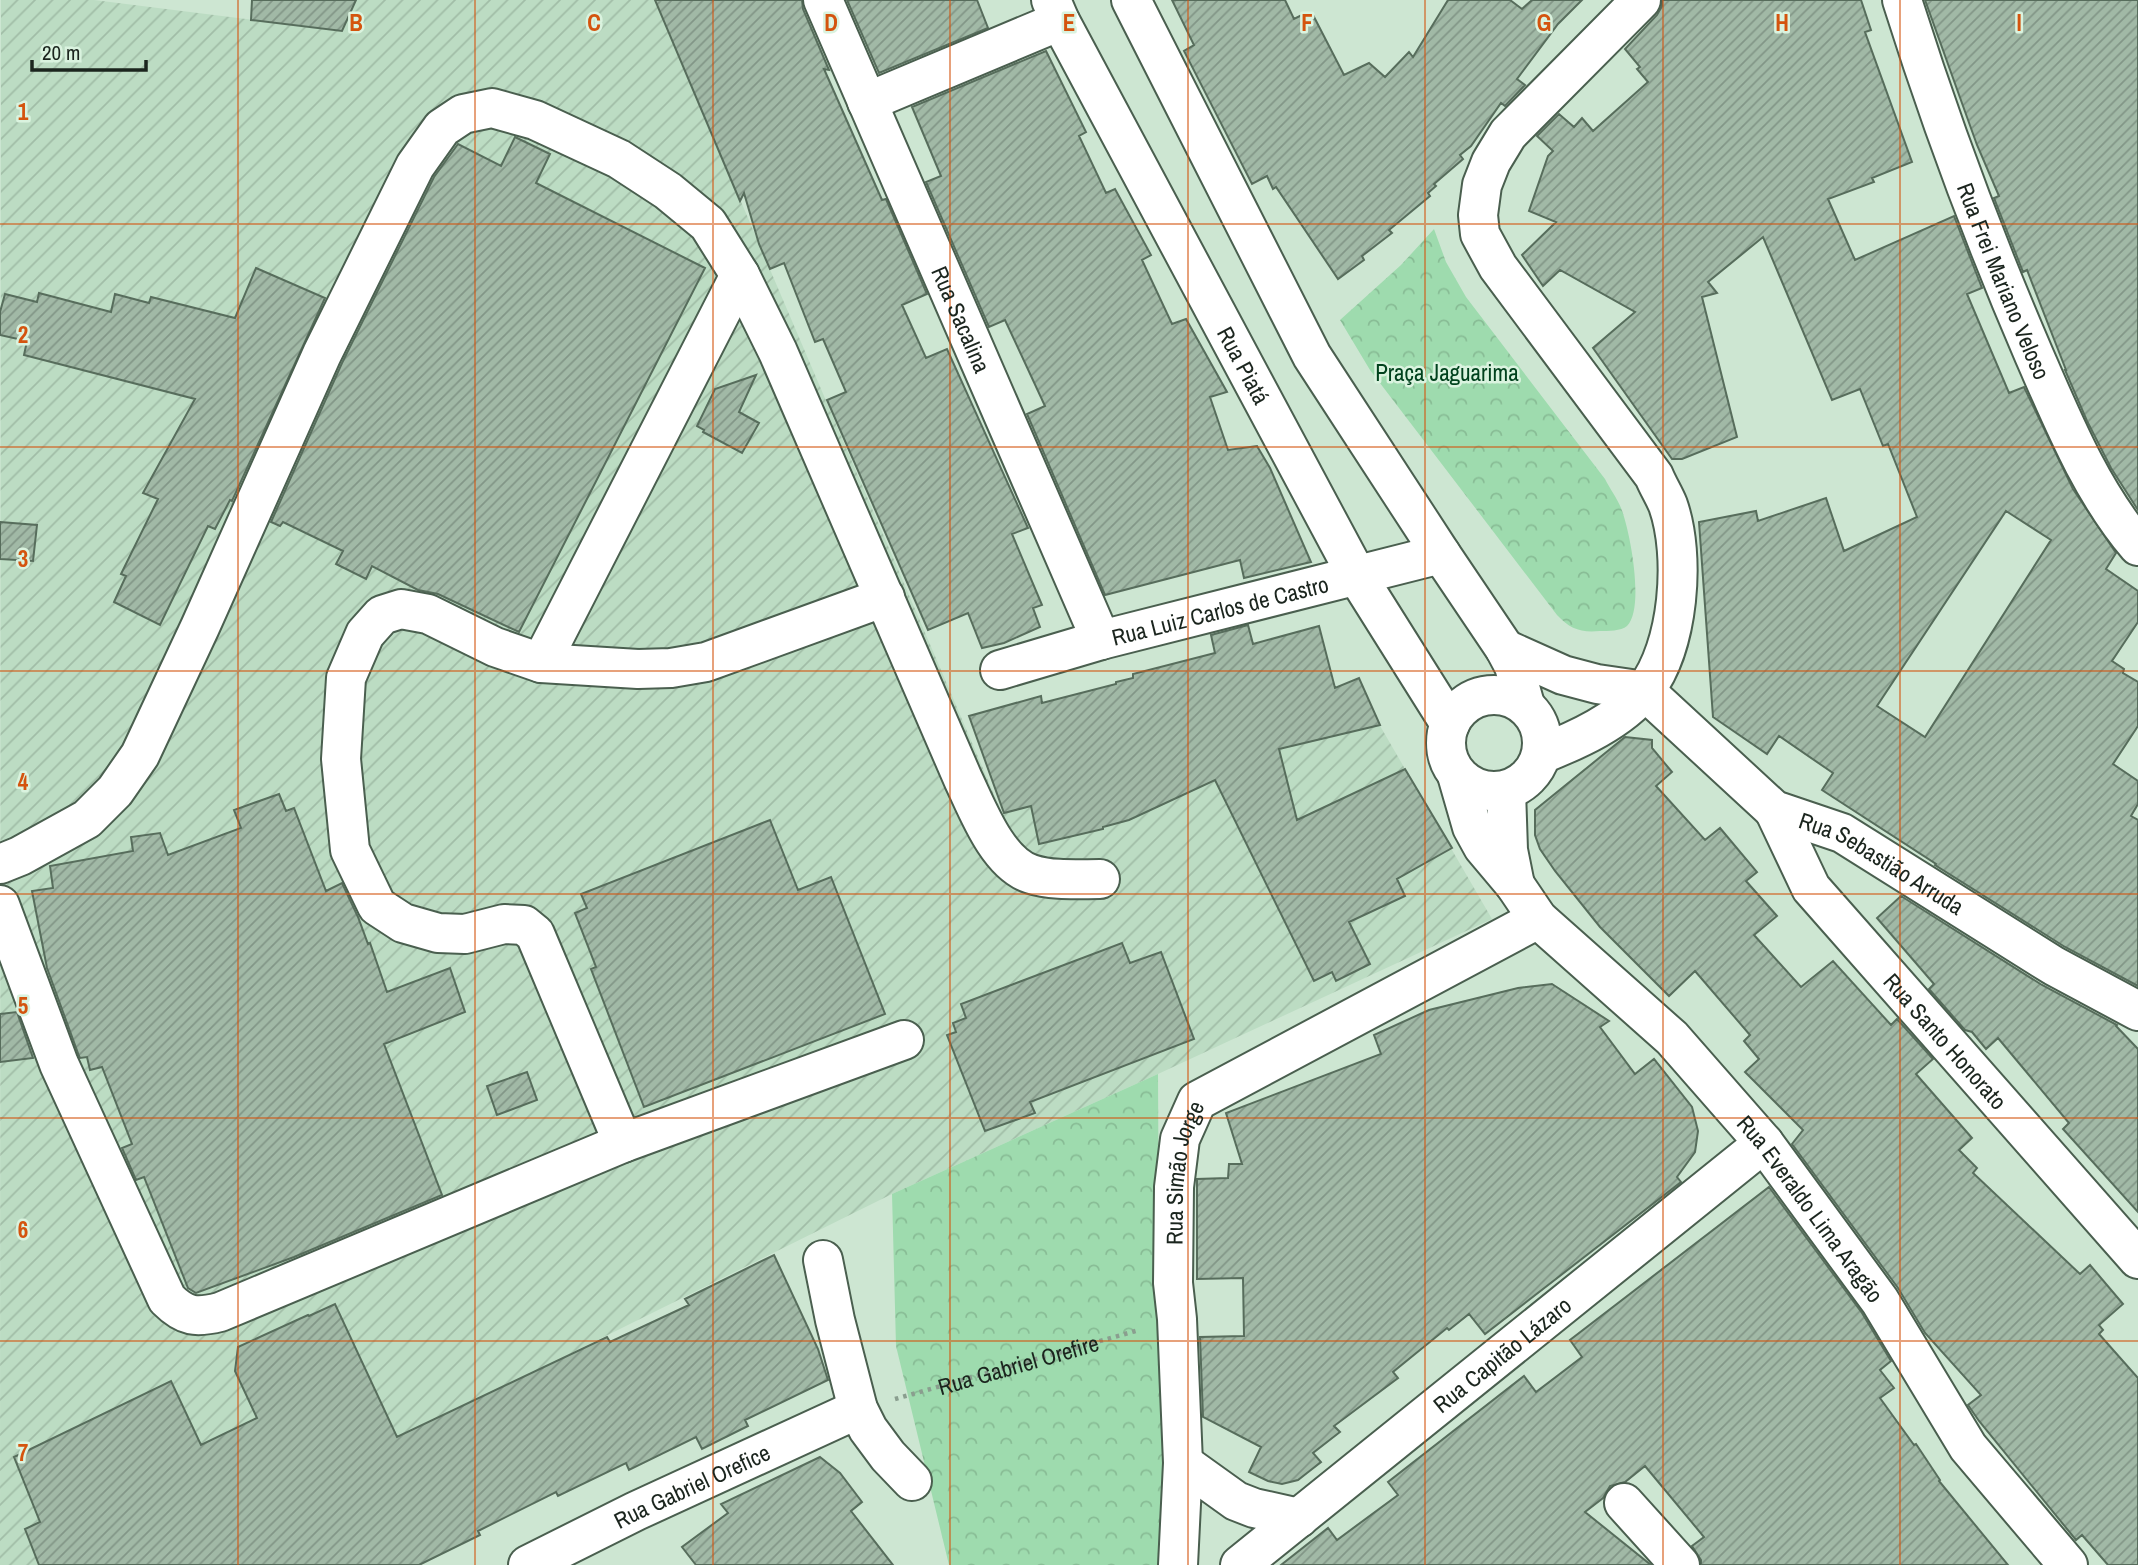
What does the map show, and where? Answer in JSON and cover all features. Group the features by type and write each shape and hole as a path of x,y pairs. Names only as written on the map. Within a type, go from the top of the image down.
{"street":[{"name":"Rua Sacalina","path":"823,0 1101,640"},
{"path":"1131,0 1312,356 1505,649 1514,666 1525,705"},
{"path":"1542,754 1595,729 1645,691 1668,645 1677,565 1668,506 1654,476 1497,267 1480,234 1478,215 1482,185 1491,162 1508,134 1641,0"},
{"name":"Rua Frei Mariano Veloso","path":"1902,0 1932,94 2005,288 2059,413 2102,497 2138,547"},
{"path":"867,102 1055,10"},
{"name":"Rua Piatá","path":"1055,10 1357,576 1450,724"},
{"path":"0,864 20,856 87,818 115,791 141,755 322,354 415,166 442,128 463,114 492,108 535,120 619,159 668,191 708,225 740,275 778,352 963,779 990,835 1009,859 1029,873 1066,879 1100,879"},
{"path":"541,663 740,275"},
{"name":"Rua Luiz Carlos de Castro","path":"1000,670 1101,640 1441,554"},
{"path":"623,1143 535,934 524,925 504,925 465,934 438,933 403,923 377,906 350,850 341,759 346,678 365,634 382,615 401,608 428,614 495,646 541,663 638,669 671,668 706,662 885,597"},
{"path":"1505,649 1563,675 1597,684 1645,691"},
{"name":"Rua Sebastião Arruda","path":"1645,691 1774,810 1842,833 2054,966 2138,1011"},
{"path":"1492,694 1510,697 1525,705 1537,719 1543,736 1542,754 1535,771 1522,783 1506,791 1488,791 1471,786 1457,775 1449,759 1446,741 1450,724 1460,709 1475,698 1492,694"},
{"name":"Rua Everaldo Lima Aragão","path":"1457,775 1472,827 1498,868 1515,885 1538,919 1672,1038 1764,1143 1880,1301 1968,1447 2067,1565"},
{"name":"Rua Everaldo Lima Aragão","path":"1506,791 1508,850 1515,885"},
{"name":"Rua Santo Honorato","path":"1774,810 1811,888 2138,1259"},
{"path":"0,905 59,1064 99,1153 167,1299 189,1315 202,1316 220,1312 623,1143 904,1040"},
{"name":"Rua Simão Jorge","path":"1178,1565 1183,1462 1173,1283 1174,1187 1180,1139 1197,1101 1538,919"},
{"name":"Rua Capitão Lázaro","path":"1240,1565 1764,1143"},
{"path":"823,1260 858,1409 868,1429 888,1456 912,1481"},
{"name":"Rua Gabriel Orefice","path":"539,1563 636,1511 858,1409"},
{"path":"1183,1462 1236,1502 1298,1518"},
{"path":"1624,1503 1680,1565"}],"path":[{"name":"Rua Gabriel Orefire","path":"858,1409 1177,1319"}],"shaded area":[{"path":"1,0 94,0 342,31 356,0 655,0 1002,813 1379,724 1492,919 892,1194 509,1384 121,1565 0,1565"}],"green space":[{"name":"Praça Jaguarima","path":"1434,229 1446,262 1466,297 1605,479 1619,504 1632,551 1635,587 1632,617 1624,628 1581,631 1571,627 1557,615 1370,370 1340,320 1401,265"},
{"path":"1158,1074 1159,1266 1172,1565 949,1565 896,1346 892,1194"}],"building":[{"path":"252,0 356,0 342,31 251,20"},
{"path":"655,0 802,0 803,9 829,70 824,69 882,200 886,199 927,294 902,305 926,358 947,349 1028,528 1012,534 1042,605 1033,608 1040,627 1004,643 982,648 968,613 928,630 827,400 846,392 823,339 815,342 784,263 770,269 759,244 744,193 740,201"},
{"path":"847,0 977,0 988,28 879,73"},
{"path":"1172,0 1285,0 1294,19 1304,14 1306,19 1313,15 1344,75 1369,63 1385,77 1409,52 1413,57 1448,0 1510,0 1522,9 1532,0 1582,0 1558,24 1517,79 1525,85 1505,106 1501,103 1471,146 1460,155 1463,159 1434,184 1436,186 1428,193 1430,196 1389,230 1392,233 1362,256 1364,260 1338,279 1276,187 1273,189 1267,176 1252,184 1184,51 1194,45"},
{"path":"1662,0 1861,0 1871,30 1865,32 1912,162 1872,178 1874,182 1828,199 1855,260 1954,216 1982,288 1967,294 2009,393 2024,387 2073,489 2116,553 2106,569 2138,591 2138,622 2112,661 2124,669 2123,673 2138,682 2138,726 2113,764 2138,781 2138,804 2131,816 2138,820 2138,986 2065,947 1822,790 1833,773 1779,736 1767,754 1713,717 1699,522 1756,511 1758,521 1826,498 1844,551 1917,517 1888,444 1883,446 1860,389 1832,400 1763,237 1708,282 1717,293 1702,297 1737,437 1682,459 1672,459 1593,348 1635,312 1560,270 1543,286 1522,255 1556,222 1529,211 1548,156 1553,151 1537,136 1559,114 1574,127 1582,118 1593,131 1648,82 1625,49 1662,6","holes":["2006,511 2051,540 1925,737 1877,706"]},
{"path":"1925,0 2138,0 2138,510 2111,468 2087,421 2027,270 2023,272 1994,198 1999,196 1977,145"},
{"path":"1046,51 1086,132 1079,136 1106,193 1115,189 1151,255 1142,260 1172,324 1186,319 1227,392 1210,397 1228,450 1257,446 1270,468 1311,562 1244,578 1240,560 1105,595 1027,414 1045,406 1005,320 989,327 926,182 941,176 912,107"},
{"path":"515,137 550,154 536,183 705,268 519,632 438,594 418,590 372,566 366,579 336,564 343,551 283,522 280,526 271,522 342,363 434,177 458,144 501,166"},
{"path":"256,268 325,298 232,501 230,500 215,529 208,526 160,625 114,602 126,576 121,574 158,499 143,493 195,399 24,355 27,341 0,335 0,312 5,294 37,302 39,293 111,312 115,294 149,303 151,297 235,318"},
{"path":"756,375 739,412 759,423 742,453 697,426 715,389"},
{"path":"0,522 37,525 33,561 0,559"},
{"path":"1248,625 1253,644 1319,626 1335,688 1359,678 1380,725 1279,749 1297,820 1405,769 1452,848 1397,879 1405,896 1349,922 1370,964 1336,981 1332,972 1314,981 1215,780 1129,820 1039,844 1031,806 1004,813 969,716 1041,696 1042,703 1116,684 1133,678 1133,674 1215,653 1211,635"},
{"path":"1625,737 1652,740 1652,748 1672,772 1656,786 1705,840 1720,828 1757,872 1746,881 1777,916 1754,935 1801,987 1833,961 1891,1025 1897,1019 1933,1059 1916,1074 1972,1138 1959,1150 1977,1168 1973,1173 2080,1274 2090,1265 2123,1304 2099,1325 2103,1330 2099,1334 2138,1378 2138,1565 2108,1565 2082,1535 2076,1540 1979,1421 1968,1405 1981,1395 1925,1333 1898,1288 1792,1144 1803,1130 1745,1072 1759,1059 1744,1041 1750,1035 1695,971 1669,996 1600,927 1540,849 1535,835 1535,810"},
{"path":"279,794 286,811 294,808 326,891 342,883 368,944 370,943 387,992 450,968 465,1012 384,1044 442,1195 294,1257 196,1293 188,1288 144,1177 136,1180 122,1148 132,1144 102,1067 90,1070 87,1057 79,1056 47,968 32,891 53,888 50,866 133,851 131,837 160,833 168,855 241,828 234,810"},
{"path":"770,820 798,890 831,877 885,1014 644,1107 591,969 596,967 575,913 587,908 581,894"},
{"path":"1901,896 2042,985 2117,1025 2138,1049 2138,1212 2063,1129 2069,1123 1998,1038 1986,1049 1972,1032 1965,1030 1929,989 1934,984 1877,918"},
{"path":"1122,943 1130,963 1161,952 1194,1039 1030,1102 1035,1113 985,1131 947,1035 956,1032 953,1023 966,1018 961,1004"},
{"path":"1552,984 1609,1021 1600,1027 1635,1074 1654,1059 1692,1107 1698,1131 1695,1152 1677,1177 1681,1182 1485,1334 1469,1314 1449,1330 1447,1328 1393,1372 1398,1378 1334,1426 1340,1432 1313,1453 1321,1462 1298,1480 1282,1484 1249,1472 1261,1447 1203,1417 1200,1337 1244,1336 1243,1278 1197,1279 1197,1179 1228,1178 1229,1164 1242,1164 1226,1113 1381,1054 1374,1035 1429,1010 1518,988"},
{"path":"17,1012 33,1058 0,1062 0,1014"},
{"path":"527,1072 537,1100 497,1115 487,1086"},
{"path":"1769,1187 1862,1313 1891,1361 1880,1370 1894,1388 1880,1398 1914,1445 1916,1444 1939,1481 2008,1565 1701,1565 1701,1560 1692,1546 1704,1537 1645,1466 1625,1482 1610,1486 1603,1498 1585,1512 1651,1565 1281,1565 1328,1528 1337,1540 1398,1495 1388,1482 1524,1376 1536,1392 1582,1357 1570,1340"},
{"path":"774,1255 818,1349 828,1380 745,1420 748,1426 702,1449 696,1437 629,1470 626,1463 558,1496 556,1492 478,1531 480,1535 419,1565 39,1565 25,1529 40,1522 14,1457 171,1381 201,1445 257,1418 235,1371 238,1347 308,1315 335,1304 397,1437 607,1337 610,1342 689,1305 685,1299"},
{"path":"820,1457 840,1473 862,1502 851,1511 893,1565 696,1565 682,1547 728,1513 721,1504"}]}
